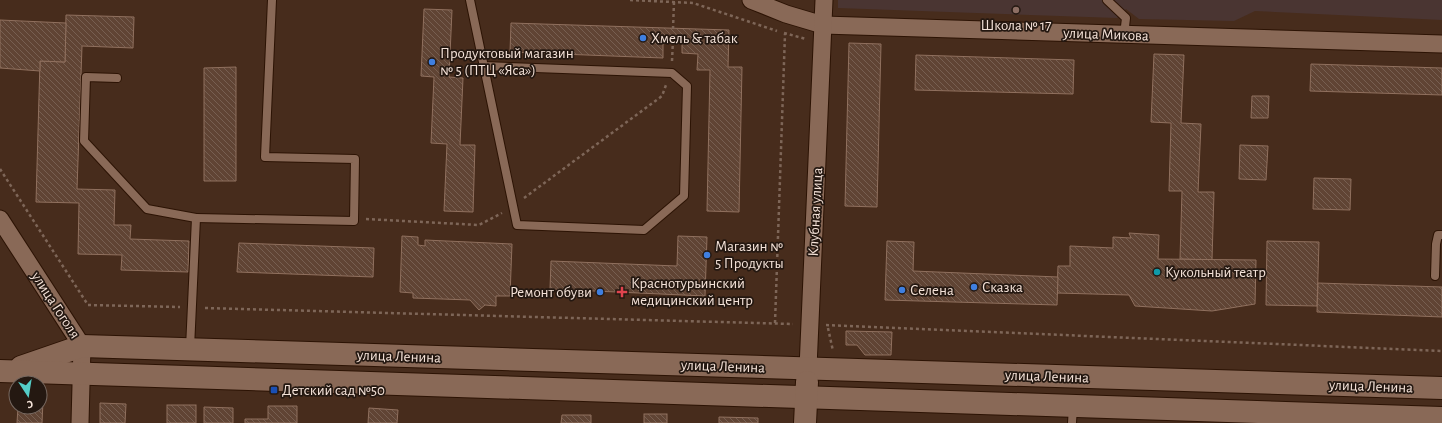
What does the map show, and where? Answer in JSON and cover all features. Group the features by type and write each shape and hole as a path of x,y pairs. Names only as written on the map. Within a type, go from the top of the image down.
{"main road":[{"name":"улица Ленина","path":"4,371 82,346 1442,388"},
{"name":"Клубная улица","path":"805,423 808,368"},
{"name":"улица Ленина","path":"4,371 806,397 1073,415 1436,420"}],"street":[{"name":"улица Микова","path":"751,0 786,14 823,34 1124,34 1442,44"},
{"name":"Клубная улица","path":"808,368 824,0"},
{"name":"улица Гоголя","path":"0,219 82,346 80,423"}],"lane":[{"path":"117,78 86,77 84,141 147,209 196,218 354,222 355,159 265,157 272,0"},
{"path":"470,0 517,225 644,230 684,196 687,86 672,73 484,66"},
{"path":"1107,0 1126,18 1124,34"},
{"path":"190,349 196,218"},
{"path":"1434,276 1436,244 1438,235 1442,235"}],"path":[{"path":"630,0 693,3 800,39 823,34"},
{"path":"673,29 674,2"},
{"path":"774,323 786,14"},
{"path":"354,218 479,225 513,206 662,96 672,73 673,40"},
{"path":"0,169 88,305 774,323 1442,351"}],"shaded area":[{"name":"Школа № 17","path":"838,0 1442,0 1442,20 1255,11 1234,21 1139,19 1126,9 1117,18 838,8"}],"building":[{"path":"424,9 452,10 449,77 463,78 460,145 475,145 473,212 444,211 447,144 431,143 434,77 421,76"},
{"path":"66,15 134,17 133,48 82,46 77,189 115,190 114,225 131,225 130,239 189,241 188,272 121,270 122,255 78,254 79,203 36,202 40,61 65,62"},
{"path":"0,20 66,23 65,62 40,61 40,71 0,68"},
{"path":"511,23 729,30 728,67 742,67 739,212 707,211 710,70 697,70 698,54 682,53 682,40 663,40 663,58 510,52"},
{"path":"849,43 881,44 877,207 845,206"},
{"path":"1154,54 1184,55 1181,123 1201,124 1198,192 1214,192 1212,260 1180,259 1182,191 1169,191 1171,123 1151,122"},
{"path":"916,55 1074,60 1073,94 915,90"},
{"path":"1311,64 1442,68 1442,95 1310,91"},
{"path":"236,67 236,181 204,181 204,68"},
{"path":"1252,96 1269,96 1268,118 1251,118"},
{"path":"1240,145 1268,146 1266,180 1239,179"},
{"path":"1314,178 1351,179 1350,210 1313,209"},
{"name":"Кукольный театр","path":"1129,233 1159,235 1158,259 1256,260 1255,304 1212,311 1135,306 1129,295 1057,293 1058,266 1070,266 1070,246 1113,248 1113,237 1131,238"},
{"path":"402,236 418,237 418,245 425,246 425,240 512,244 510,296 496,296 496,306 485,305 479,310 470,300 413,298 413,293 400,292"},
{"path":"678,236 707,237 705,296 550,289 551,261 677,266"},
{"path":"887,241 914,242 913,271 1058,277 1057,305 885,300"},
{"path":"1267,241 1319,242 1317,306 1266,305"},
{"path":"239,243 374,248 373,277 237,272"},
{"path":"1318,283 1442,287 1442,317 1317,312"},
{"path":"846,331 892,332 891,355 865,355 857,345 846,345"},
{"path":"100,403 126,404 125,423 100,423"},
{"path":"167,405 196,405 196,423 167,423"},
{"path":"268,406 297,406 297,423 245,423 245,419 268,419"},
{"path":"204,407 233,408 233,423 204,423"},
{"path":"369,408 398,410 397,423 368,423"},
{"path":"644,414 667,414 667,423 644,423"},
{"path":"18,415 42,415 42,423 17,423"},
{"path":"562,415 591,415 591,423 561,423"},
{"path":"719,417 758,418 758,423 719,423"}],"place":[{"name":"Школа № 17","path":"1016,10"},
{"name":"Хмель & табак","path":"643,38"},
{"name":"Продуктовый магазин № 5 (ПТЦ «Яса»)","path":"432,62"},
{"name":"Магазин № 5 Продукты","path":"707,255"},
{"name":"Кукольный театр","path":"1157,272"},
{"name":"Сказка","path":"974,287"},
{"name":"Селена","path":"902,290"},
{"name":"Ремонт обуви","path":"600,292"},
{"name":"Краснотурьинский медицинский центр","path":"622,292"},
{"name":"Детский сад №50","path":"274,390"}]}
